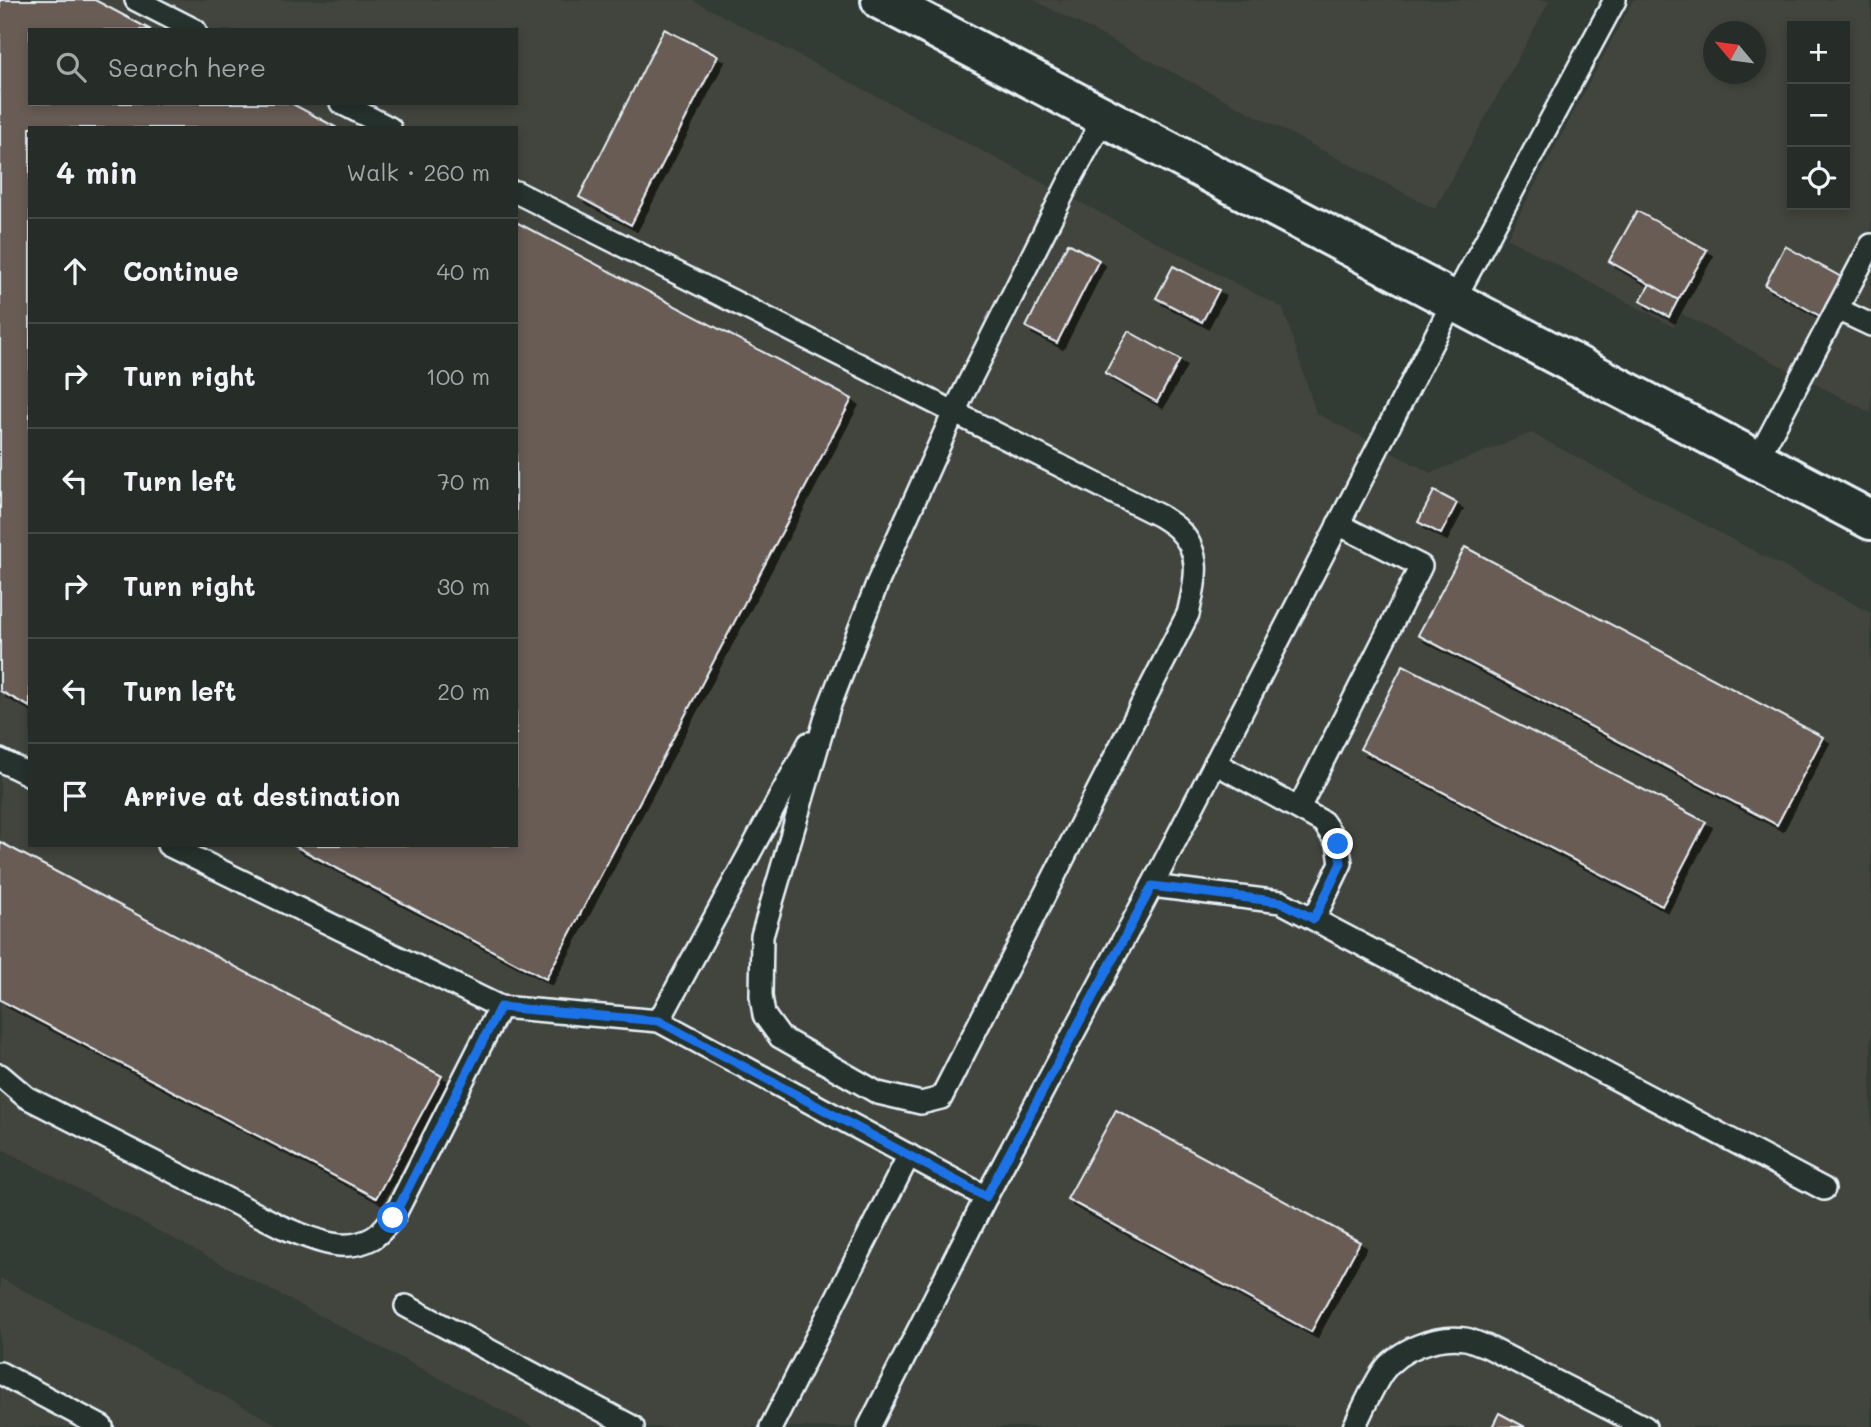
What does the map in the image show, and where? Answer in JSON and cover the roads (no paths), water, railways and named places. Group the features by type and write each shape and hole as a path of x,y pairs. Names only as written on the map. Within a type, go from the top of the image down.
{"street":[{"path":"881,0 1871,520"}],"lane":[{"path":"136,0 191,28"},
{"path":"869,1427 986,1197 1152,886 1454,300 1615,0"},
{"path":"345,105 386,126"},
{"path":"518,193 954,412 1160,516 1179,530 1192,548 1197,571 1188,614 941,1098 921,1102 878,1093 780,1037 764,1015 761,996 762,936 829,707 877,584 954,412 1104,117"},
{"path":"1757,460 1871,245"},
{"path":"1837,309 1871,326"},
{"path":"1298,808 1421,566 1338,524"},
{"path":"659,1021 829,707"},
{"path":"0,760 28,774"},
{"path":"1215,763 1324,822 1338,844 1341,863 1314,919"},
{"path":"172,847 500,1007 659,1021 986,1197"},
{"path":"1152,886 1281,902 1824,1189"},
{"path":"0,1075 26,1097 282,1227 339,1246 374,1237 393,1218 500,1007"},
{"path":"771,1427 909,1155"},
{"path":"406,1306 633,1427"},
{"path":"1354,1427 1382,1372 1396,1358 1412,1348 1445,1339 1466,1339 1486,1346 1645,1427"},
{"path":"0,1373 102,1427"}]}
